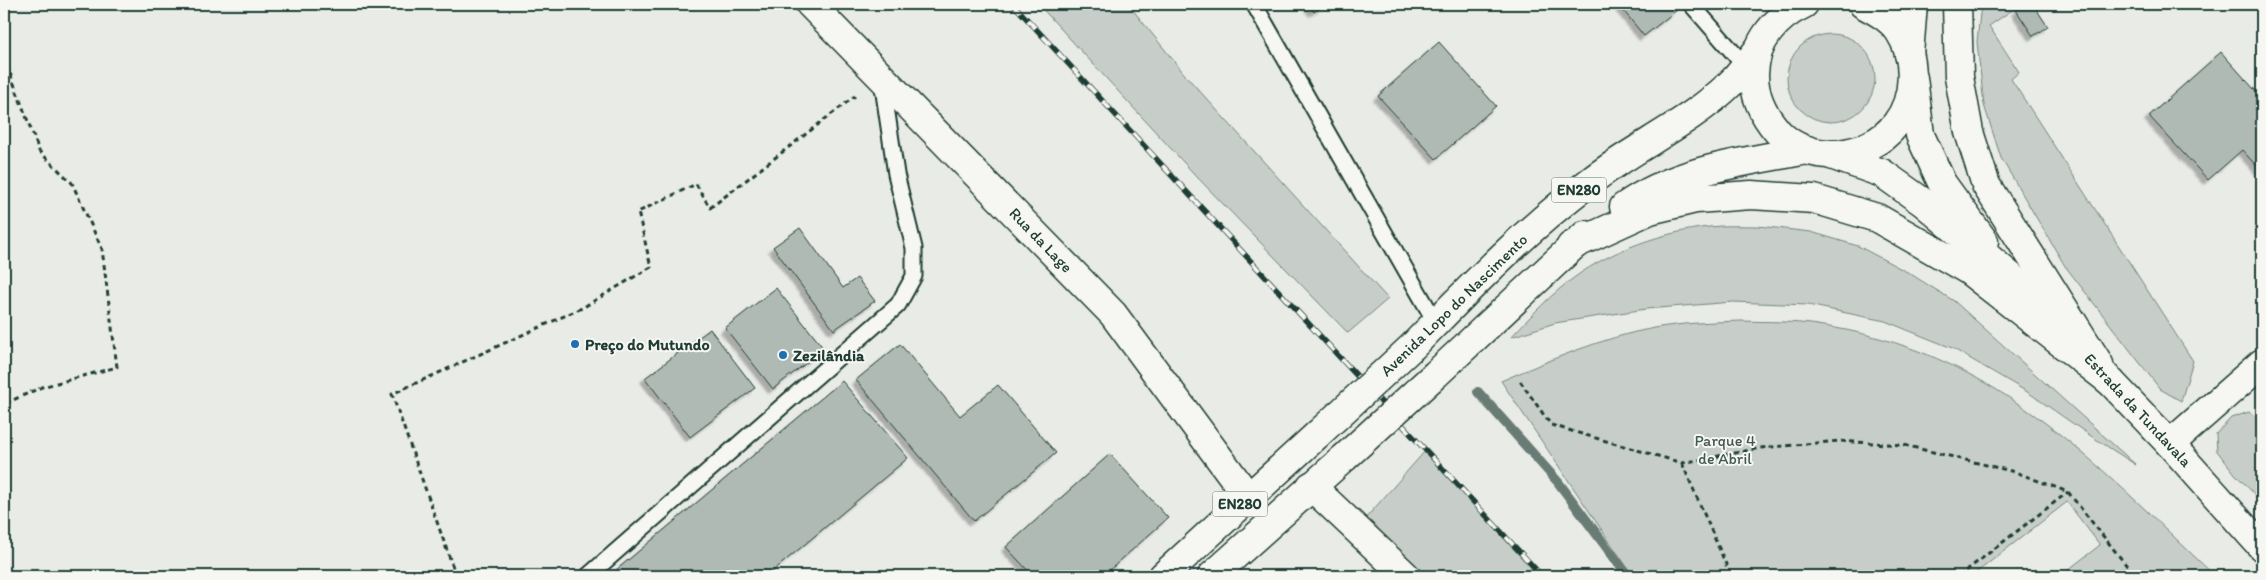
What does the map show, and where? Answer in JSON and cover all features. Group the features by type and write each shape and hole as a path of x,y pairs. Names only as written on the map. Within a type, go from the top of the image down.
{"main road":[{"name":"Rua da Lage","path":"810,4 1113,314 1248,497"},
{"name":"Avenida Lopo do Nascimento","path":"1163,576 1413,346 1546,216 1593,179 1653,141 1732,83 1770,29 1788,12 1804,4"},
{"path":"1863,4 1881,14 1899,31 1911,66"},
{"path":"1819,152 1856,152 1878,141 1896,124 1908,102 1913,4"},
{"path":"1957,4 1959,77 1969,132 1986,185 2111,382"},
{"name":"Estrada da Tundavala","path":"1751,58 1757,99 1768,121 1785,139 1882,173 1924,203 2010,276 2170,444 2262,547"},
{"name":"Estrada da Tundavala","path":"1911,66 1920,135 1942,183 2010,276"},
{"name":"EN280","path":"1212,576 1436,374 1572,246 1630,203 1667,183 1697,173 1735,163 1819,152"},
{"path":"1572,246 1650,210 1696,199 1751,195 1814,199 1877,218 1968,270 2111,382"},
{"path":"2170,444 2262,363"},
{"path":"1311,486 1406,576"}],"lane":[{"path":"1254,4 1436,323"},
{"path":"1691,4 1751,58"},
{"path":"588,576 898,305 914,276 914,248 896,174 881,76"}],"path":[{"path":"4,57 39,151 72,183 102,249 117,367 42,387 4,404"},
{"path":"456,576 392,394 582,308 652,267 638,212 696,184 710,208 881,76"},
{"path":"1520,381 1551,425 1682,463 1761,448 1838,441 1904,445 2015,472 2068,492 2135,576"},
{"path":"1682,463 1731,576"},
{"path":"1958,576 2068,492"}],"green space":[{"path":"1038,4 1128,4 1186,76 1388,299 1348,333 1197,177"},
{"path":"1981,4 2021,4 1989,26 2019,72 2011,79 2193,361 2181,401 2160,389 2065,266 2001,158 1984,105 1977,42"},
{"path":"1831,34 1848,38 1862,47 1871,61 1875,78 1871,95 1862,109 1848,118 1831,122 1814,118 1800,109 1791,95 1787,78 1791,61 1800,47 1814,38"},
{"path":"1721,226 1758,226 1811,232 1858,246 1909,273 1954,301 2136,465 2029,393 1952,348 1885,321 1808,305 1733,302 1646,309 1555,323 1511,337 1541,306 1566,284 1605,258 1656,238 1692,229"},
{"name":"Parque 4 de Abril","path":"1742,321 1789,322 1817,325 1880,338 1937,358 1988,385 2036,416 2082,452 2215,576 2067,576 2064,573 2100,545 2067,502 1972,576 1633,576 1501,381 1576,350 1634,332 1676,325"},
{"path":"2249,412 2262,421 2262,502 2236,475 2217,451 2216,434 2231,418"},
{"path":"1426,450 1542,576 1406,576 1356,529"}],"building":[{"path":"1308,4 1325,4 1314,12"},
{"path":"1618,4 1671,4 1677,10 1644,36"},
{"path":"2026,4 2033,4 2048,27 2033,36 2016,10"},
{"path":"1439,42 1496,106 1436,159 1378,96"},
{"path":"2221,52 2262,98 2262,172 2242,150 2208,180 2149,116"},
{"path":"800,228 843,288 857,278 875,301 834,330 773,247"},
{"path":"776,288 824,349 773,389 725,328"},
{"path":"710,329 755,388 690,437 645,378"},
{"path":"900,344 960,416 998,385 1056,453 974,521 856,380"},
{"path":"842,381 908,458 767,576 609,576"},
{"path":"1110,454 1168,518 1103,576 1033,576 1006,547"}],"waterway":[{"path":"1478,392 1558,482 1628,576"}],"railway":[{"path":"1013,4 1542,576"}],"place":[{"name":"Preço do Mutundo","path":"575,344"},
{"name":"Zezilândia","path":"783,355"}]}
